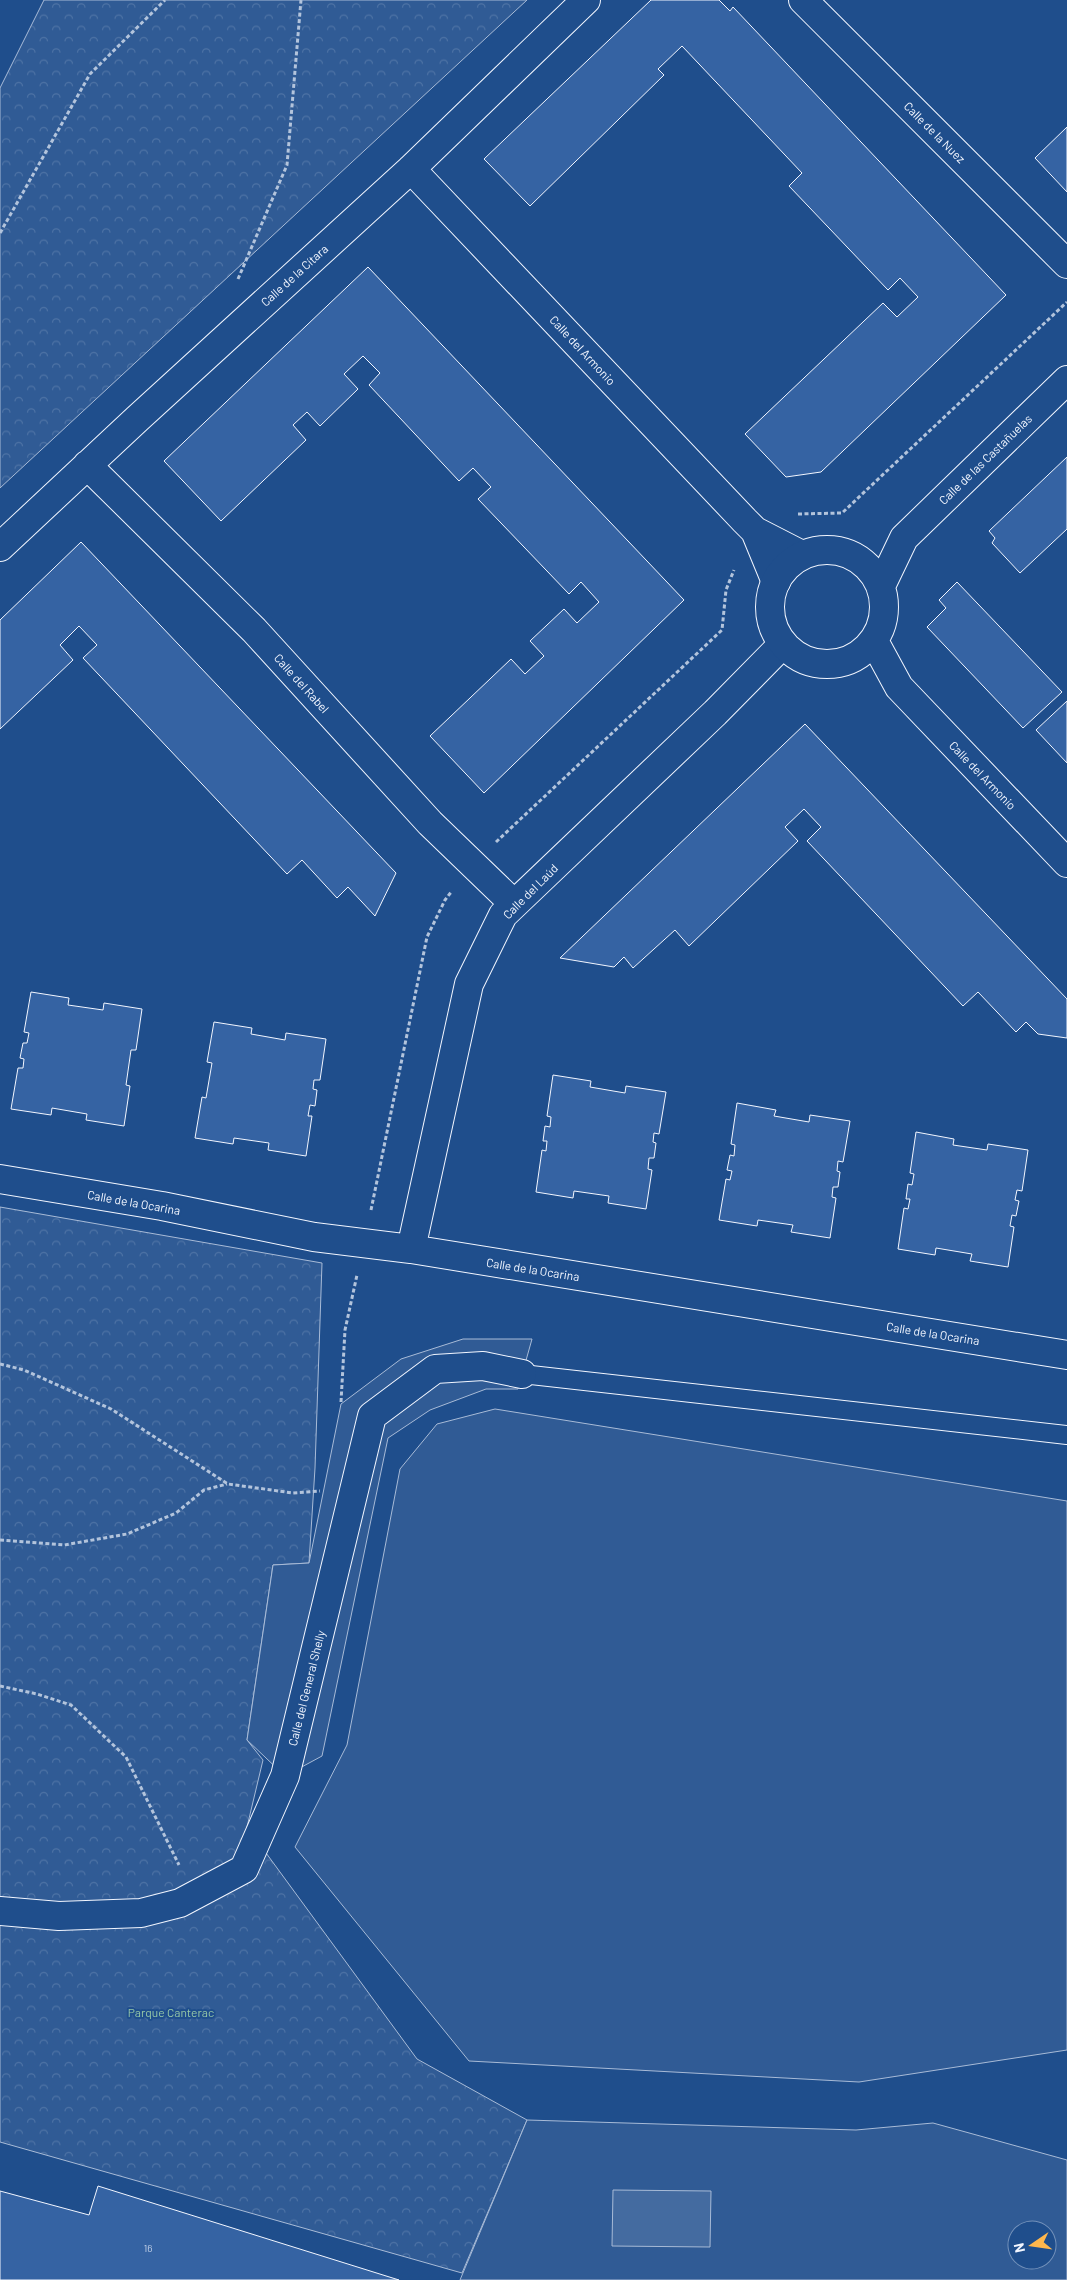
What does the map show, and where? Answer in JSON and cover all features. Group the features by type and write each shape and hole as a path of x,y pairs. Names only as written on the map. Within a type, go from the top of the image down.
{"street":[{"name":"Calle de la Cítara","path":"0,548 87,465 411,169 586,0"},
{"name":"Calle de la Nuez","path":"803,0 1067,264"},
{"name":"Calle del Armonio","path":"411,169 755,530 802,555"},
{"name":"Calle de las Castañuelas","path":"880,586 904,538 1067,380"},
{"name":"Calle del Rabel","path":"87,465 254,630 430,823 514,904"},
{"name":"Calle del Armonio","path":"755,530 776,582"},
{"name":"Calle de las Castañuelas","path":"849,554 904,538"},
{"path":"821,550 836,550 849,554 869,568 884,596 884,617 874,642 862,654 847,662 830,665 812,663 801,659 783,644 774,629 770,613 770,602 776,582 787,566 802,555 821,550"},
{"name":"Calle del Armonio","path":"874,642 899,687 1067,863"},
{"name":"Calle del Laúd","path":"411,1249 469,984 503,916 715,714 783,644"},
{"name":"Calle del Armonio","path":"847,662 899,687"},
{"name":"Calle de la Ocarina","path":"0,1179 162,1206 314,1237 411,1249 1067,1354"},
{"name":"Calle del General Shelly","path":"0,1911 59,1916 142,1913 180,1903 244,1869 285,1776 372,1416 435,1369 483,1366 522,1374"}],"lane":[{"path":"522,1374 1067,1435"}],"path":[{"path":"0,233 90,74 165,0"},
{"path":"257,309 238,280 287,166 301,0"},
{"path":"0,1364 24,1370 111,1409 228,1484"},
{"path":"0,1540 64,1545 128,1534 176,1513 204,1490 228,1484 293,1493 323,1490 357,1479"},
{"path":"0,1686 37,1694 71,1705 126,1757 194,1896"}],"green space":[{"path":"44,0 527,0 0,488 0,88"},
{"name":"Parque Canterac","path":"0,1207 322,1263 315,1468 309,1563 273,1565 247,1740 263,1760 247,1827 417,2059 527,2120 462,2273 0,2142"}],"shaded area":[{"path":"463,1339 532,1339 518,1389 486,1389 430,1410 388,1438 322,1756 285,1776 247,1740 273,1565 309,1563 341,1404 401,1359"},
{"path":"495,1409 1067,1501 1067,2050 859,2082 469,2061 295,1847 347,1745 400,1469 437,1424"},
{"path":"527,2120 856,2130 933,2123 1067,2160 1067,2280 460,2280"},
{"path":"613,2190 711,2191 710,2247 612,2246"}],"building":[{"path":"651,0 719,0 730,11 733,7 1006,295 821,472 786,477 745,434 883,303 897,317 918,297 900,278 888,290 789,186 802,173 682,46 658,69 664,75 530,206 484,159"},
{"path":"1067,127 1067,192 1035,158"},
{"path":"368,267 684,600 484,793 430,736 511,659 525,674 544,656 530,641 564,609 577,623 599,602 581,582 569,594 478,499 491,487 473,468 459,481 369,385 380,373 363,356 344,374 358,389 320,426 307,412 293,425 306,440 221,521 164,461"},
{"path":"1067,457 1067,529 1020,573 992,543 995,538 989,531"},
{"path":"81,542 396,873 375,916 348,887 337,898 302,860 287,874 83,658 97,645 79,626 60,645 73,660 0,729 0,620"},
{"path":"957,582 1062,692 1023,728 927,627 946,608 939,600"},
{"path":"1067,701 1067,763 1036,730"},
{"path":"805,724 1067,999 1067,1038 1038,1034 1026,1022 1016,1032 978,992 963,1006 807,841 821,827 804,809 785,827 798,841 689,946 675,930 633,968 624,957 614,967 560,958"},
{"path":"31,992 69,998 68,1005 103,1010 104,1003 142,1009 136,1050 131,1050 126,1085 130,1086 124,1126 86,1120 87,1114 52,1108 51,1115 11,1109 18,1068 23,1068 24,1059 20,1058 23,1043 27,1043 29,1033 24,1032"},
{"path":"214,1022 252,1028 251,1034 285,1040 286,1033 326,1039 320,1080 314,1080 313,1089 317,1090 315,1106 310,1105 308,1116 312,1116 306,1156 268,1150 269,1143 234,1138 233,1144 195,1138 202,1097 206,1098 212,1063 207,1062"},
{"path":"553,1075 591,1081 590,1087 625,1093 626,1086 666,1092 659,1134 654,1133 653,1142 656,1143 654,1158 649,1158 648,1169 652,1170 646,1209 608,1203 609,1196 574,1191 573,1198 536,1192 542,1150 546,1151 547,1141 543,1141 545,1126 550,1127 551,1117 547,1116"},
{"path":"737,1103 776,1110 774,1116 809,1122 810,1115 850,1121 843,1162 838,1161 837,1171 840,1172 838,1187 833,1187 832,1197 836,1198 830,1238 791,1232 793,1225 758,1220 757,1226 719,1220 726,1179 730,1180 732,1171 727,1170 730,1155 734,1156 735,1145 731,1144"},
{"path":"916,1132 954,1139 953,1145 987,1150 988,1144 1028,1150 1022,1191 1017,1190 1015,1200 1019,1201 1016,1216 1012,1215 1010,1226 1014,1227 1008,1267 970,1261 972,1254 936,1248 935,1255 898,1249 904,1208 908,1209 910,1199 906,1199 908,1184 912,1185 914,1174 910,1173"},
{"path":"98,2186 399,2280 0,2280 0,2191 89,2215"}]}
